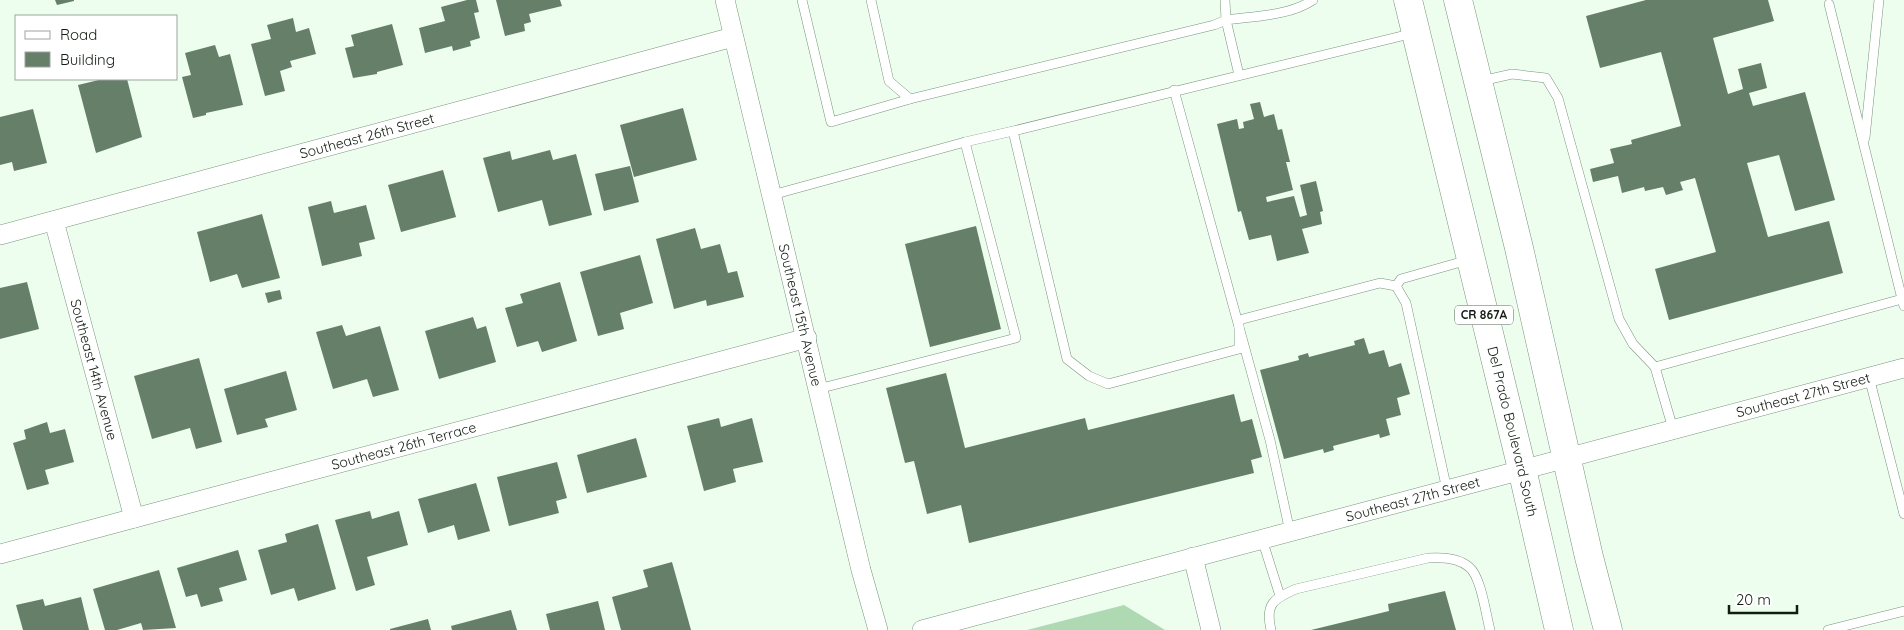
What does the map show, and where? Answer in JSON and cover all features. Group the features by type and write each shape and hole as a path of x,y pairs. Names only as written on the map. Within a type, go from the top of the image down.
{"main road":[{"name":"Del Prado Boulevard South","path":"1408,0 1522,469 1559,630"},
{"name":"CR 867A","path":"1458,0 1519,248 1566,458 1608,630"}],"street":[{"name":"Southeast 15th Avenue","path":"725,0 878,630"},
{"name":"Southeast 26th Street","path":"0,235 733,37"},
{"name":"Southeast 14th Avenue","path":"54,220 134,518"},
{"name":"Southeast 26th Terrace","path":"0,554 807,338"},
{"name":"Southeast 27th Street","path":"922,630 1904,368"},
{"path":"1193,557 1210,630"}],"lane":[{"path":"802,0 830,122 910,99 1214,25 1226,20 1270,14 1303,6 1313,0"},
{"path":"870,0 889,81 910,99"},
{"path":"1226,0 1226,20 1239,75"},
{"path":"1864,146 1879,0"},
{"path":"1655,367 1903,302 1829,4"},
{"path":"772,196 965,142 1416,32"},
{"path":"1478,82 1512,74 1546,78 1558,98 1619,319 1632,344 1655,367 1673,429"},
{"path":"1174,90 1239,320 1270,440 1290,532"},
{"path":"1013,131 1067,359 1089,376 1108,384 1239,349 1239,320"},
{"path":"818,388 1016,338 965,142"},
{"path":"1396,286 1401,278 1471,259"},
{"path":"1239,320 1380,282 1396,286 1406,302 1419,372 1447,490"},
{"path":"1869,377 1904,514"},
{"path":"1262,539 1280,596"},
{"path":"1271,630 1267,615 1271,605 1280,596 1296,589 1428,558 1451,558 1470,567 1478,582 1490,630"},
{"path":"1828,630 1904,611"}],"green space":[{"path":"1124,605 1165,630 1027,630"}],"building":[{"path":"55,0 74,0 74,1 57,5"},
{"path":"467,0 476,0 479,12 474,13 480,38 470,41 471,46 453,51 452,46 425,53 419,28 445,21 441,7"},
{"path":"496,0 560,0 562,6 529,14 531,22 524,24 525,31 505,36"},
{"path":"1646,0 1768,0 1774,21 1713,38 1728,94 1743,89 1738,69 1761,63 1767,88 1749,93 1753,106 1805,92 1835,200 1795,211 1779,155 1747,163 1768,237 1829,221 1843,273 1669,320 1655,269 1716,252 1695,178 1680,182 1683,190 1666,195 1663,187 1645,191 1644,187 1622,193 1618,176 1593,182 1590,169 1614,163 1610,149 1632,144 1631,140 1681,126 1661,52 1600,68 1586,16"},
{"path":"293,18 296,32 309,28 316,54 290,61 292,67 280,71 285,91 265,96 251,44 271,39 267,25"},
{"path":"392,24 403,65 377,72 377,74 353,78 345,48 354,46 351,35"},
{"path":"215,45 219,57 230,54 243,105 206,113 206,115 193,118 182,77 191,75 185,53"},
{"path":"99,80 127,80 142,137 96,153 78,85"},
{"path":"1260,102 1264,117 1274,114 1278,130 1282,129 1290,162 1286,162 1293,190 1266,197 1267,202 1294,196 1300,217 1307,215 1300,185 1316,181 1323,211 1320,212 1322,224 1302,229 1309,253 1277,261 1271,235 1249,240 1241,211 1238,212 1217,124 1237,119 1239,129 1244,128 1243,122 1254,119 1250,104"},
{"path":"683,108 697,160 634,177 620,125"},
{"path":"33,109 47,163 14,171 12,162 0,165 0,117"},
{"path":"550,150 553,160 576,154 592,215 549,226 542,200 498,212 483,158 510,151 512,160"},
{"path":"630,166 639,202 604,211 595,174"},
{"path":"443,170 456,217 401,232 388,185"},
{"path":"331,201 334,213 366,205 375,239 359,243 362,256 322,266 308,207"},
{"path":"262,214 280,278 242,288 237,274 210,282 197,232"},
{"path":"976,226 1001,329 930,347 905,244"},
{"path":"695,228 701,249 720,244 728,273 737,271 744,297 707,306 706,300 674,309 656,239"},
{"path":"640,255 653,303 620,313 624,329 598,336 580,272"},
{"path":"27,282 39,329 0,339 0,288"},
{"path":"560,282 577,341 542,352 538,341 517,347 505,308 523,303 520,294"},
{"path":"280,290 282,299 268,303 265,293"},
{"path":"473,317 477,329 486,326 496,362 439,379 425,331"},
{"path":"342,325 346,336 380,326 399,390 373,397 367,379 333,389 316,332"},
{"path":"1364,338 1369,354 1384,350 1389,367 1401,363 1410,394 1397,398 1401,415 1386,419 1390,435 1380,438 1379,434 1333,446 1334,450 1324,453 1323,449 1284,459 1260,370 1299,360 1298,356 1308,353 1309,357 1355,345 1354,341"},
{"path":"199,358 222,442 196,449 190,428 152,439 134,376"},
{"path":"286,371 297,410 265,419 268,427 237,435 224,389"},
{"path":"946,373 965,448 1085,418 1088,430 1234,394 1241,422 1252,419 1262,457 1251,460 1254,473 969,543 961,505 927,514 914,461 905,463 886,388"},
{"path":"719,418 721,427 752,418 763,462 733,469 736,482 704,491 687,426"},
{"path":"47,422 50,433 65,429 74,462 45,470 49,484 27,490 13,443 26,439 24,430"},
{"path":"636,438 647,477 587,493 577,455"},
{"path":"557,462 567,498 556,501 559,513 509,526 497,477"},
{"path":"476,483 490,531 458,540 454,525 428,533 418,499"},
{"path":"370,511 372,519 399,511 408,545 367,557 375,585 356,591 335,520"},
{"path":"318,524 336,589 298,601 294,588 271,595 258,550 287,542 285,534"},
{"path":"238,550 247,580 219,588 223,601 201,607 197,594 186,597 177,568"},
{"path":"672,562 691,630 621,630 612,597 648,587 643,570"},
{"path":"159,570 176,628 143,630 141,623 117,630 105,630 93,589"},
{"path":"1445,591 1456,630 1311,630 1389,611 1388,604"},
{"path":"81,597 89,630 23,630 16,605 43,599 45,606"},
{"path":"598,601 605,630 550,630 546,614"},
{"path":"511,610 517,630 452,630 451,626"},
{"path":"428,619 431,630 390,630 390,629"}]}
